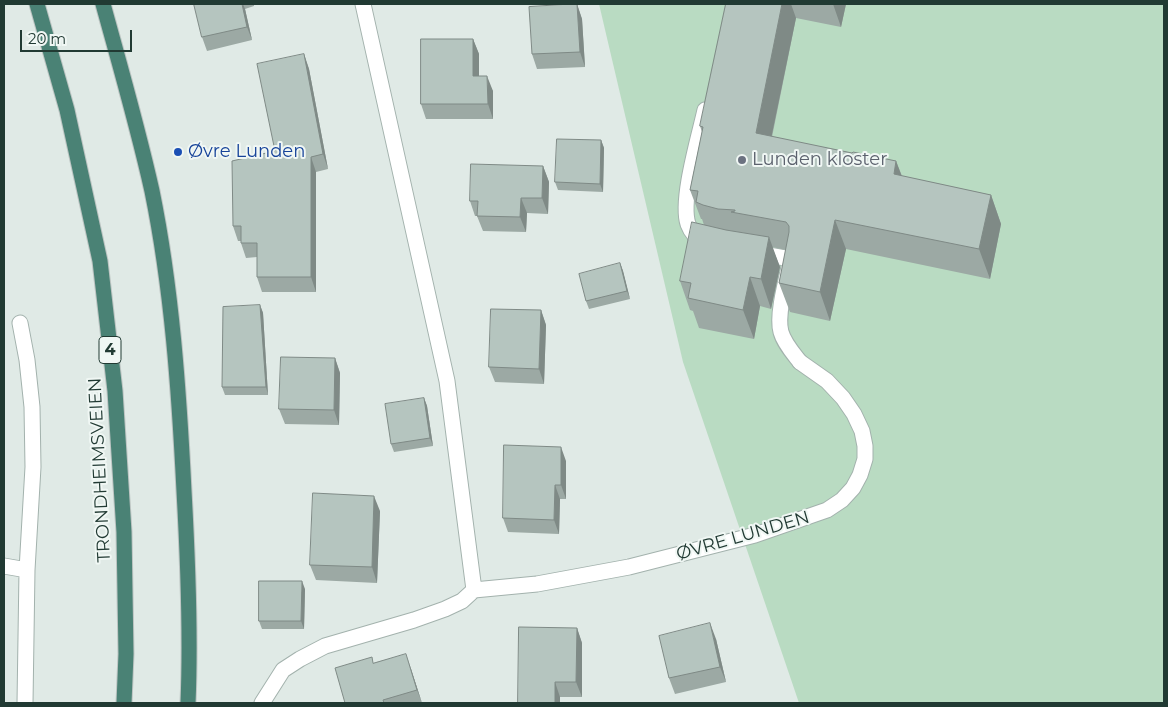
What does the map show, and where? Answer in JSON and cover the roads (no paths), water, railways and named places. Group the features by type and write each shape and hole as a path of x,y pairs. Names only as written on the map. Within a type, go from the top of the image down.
{"highway":[{"name":"TRONDHEIMSVEIEN","path":"37,4 67,110 100,261 115,391 123,523 126,654 124,703"},
{"path":"103,4 129,95 152,191 164,266 179,389 190,644 188,703"}],"street":[{"path":"262,703 271,686 283,670 300,658 325,646 445,609 462,601 474,590 447,381 363,4"},
{"path":"708,98 686,200 688,224 693,234 700,240 713,245"},
{"name":"ØVRE LUNDEN","path":"474,590 538,584 629,567 755,535 827,510 842,500 853,488 860,475 864,459 866,446 862,431 854,414 843,398 826,381 800,362 787,346 781,332 780,318 790,259 742,250"},
{"path":"20,323 27,360 32,408 33,467 27,570 24,703"},
{"path":"4,566 27,570"}],"place":[{"name":"Øvre Lunden","path":"178,152"},
{"name":"Lunden kloster","path":"742,160"}]}
